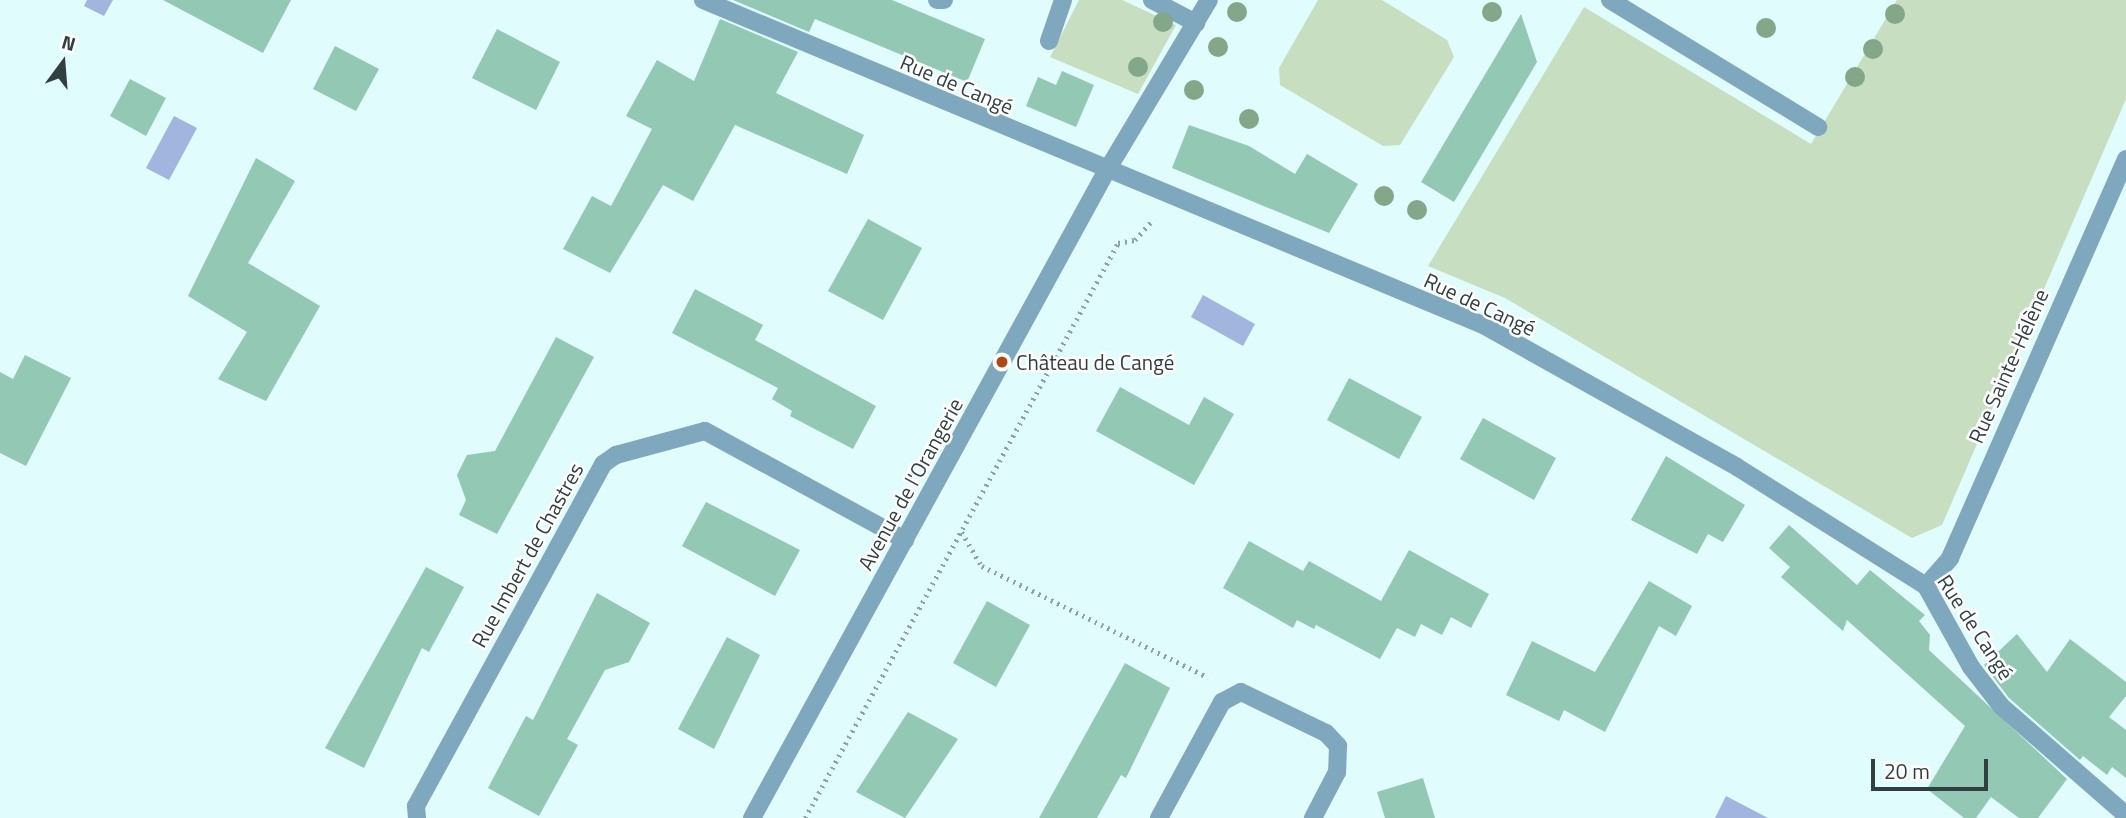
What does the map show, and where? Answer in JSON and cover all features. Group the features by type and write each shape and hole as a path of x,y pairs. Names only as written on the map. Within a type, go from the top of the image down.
{"street":[{"name":"Rue de Cangé","path":"702,0 1160,195 1483,326 1839,527 1926,586 1971,667 2001,706 2126,816"},
{"path":"937,0 944,0"},
{"path":"1049,41 1063,0"},
{"path":"1152,0 1196,23"},
{"name":"Avenue de l'Orangerie","path":"752,818 1107,172 1209,0"},
{"path":"1610,0 1818,127"},
{"name":"Rue Sainte-Hélène","path":"1926,586 1950,558 2126,159"},
{"name":"Rue Imbert de Chastres","path":"417,818 416,806 596,476 616,455 705,431 905,540"},
{"path":"1158,818 1230,694 1251,693 1338,746 1337,772 1314,818"}],"path":[{"path":"805,818 1118,243 1145,233 1160,195"},
{"path":"961,531 982,566 1230,694"}],"green space":[{"path":"1079,0 1122,0 1176,25 1138,94 1050,57"},
{"path":"1318,0 1382,0 1447,40 1454,57 1400,145 1383,146 1280,85 1279,68"},
{"path":"1897,0 2126,0 2126,99 1942,525 1912,538 1505,298 1428,266 1584,7 1811,144"}],"water":[{"path":"87,0 113,0 104,16 84,6"},
{"path":"174,116 197,128 169,180 146,168"},
{"path":"1203,295 1255,324 1243,346 1191,317"},
{"path":"1726,796 1768,818 1715,818"}],"building":[{"path":"163,0 291,0 263,53"},
{"path":"733,0 892,0 985,39 967,82 815,19 809,32"},
{"path":"1521,14 1537,62 1454,202 1421,182"},
{"path":"720,19 798,52 776,93 864,135 847,174 735,125 693,201 663,185 610,273 563,249 592,196 611,206 652,129 626,116 657,60 694,81"},
{"path":"497,29 560,62 536,110 472,78"},
{"path":"335,46 379,69 356,111 313,89"},
{"path":"1062,71 1094,85 1076,127 1026,106 1038,77 1056,85"},
{"path":"130,79 166,98 146,136 110,116"},
{"path":"1189,125 1249,146 1295,174 1307,154 1358,184 1329,233 1172,168"},
{"path":"256,158 295,181 248,263 320,306 266,401 218,379 247,332 188,296"},
{"path":"868,219 922,248 883,320 828,291"},
{"path":"695,289 763,325 755,340 876,406 853,449 790,416 792,411 772,399 778,388 672,333"},
{"path":"556,337 594,357 497,534 459,515 466,500 457,475 467,455 495,451"},
{"path":"25,355 71,378 26,466 0,453 0,372 13,379"},
{"path":"1349,378 1422,417 1399,459 1327,420"},
{"path":"1120,387 1189,425 1204,397 1234,414 1194,485 1096,431"},
{"path":"1483,418 1556,458 1534,500 1460,459"},
{"path":"1666,456 1745,505 1723,542 1708,534 1697,554 1631,520"},
{"path":"706,502 800,550 775,596 682,546"},
{"path":"1789,525 1857,585 1870,570 1925,615 1919,621 1930,635 1929,650 2067,779 2038,818 2019,818 1991,797 1976,818 1964,818 1927,789 1965,726 1847,620 1843,631 1781,577 1790,567 1769,548"},
{"path":"1249,541 1303,571 1309,561 1381,601 1409,550 1489,594 1471,628 1451,617 1442,635 1421,624 1415,637 1397,628 1380,659 1316,625 1314,629 1297,620 1293,628 1223,588"},
{"path":"426,567 464,587 429,652 422,648 364,768 325,748"},
{"path":"1649,581 1692,606 1676,636 1659,626 1605,732 1564,710 1559,721 1506,695 1532,641 1595,672"},
{"path":"597,593 650,623 629,662 605,670 567,739 578,745 539,816 488,788 526,716 533,720"},
{"path":"987,601 1030,625 996,687 953,663"},
{"path":"2017,634 2047,672 2070,639 2126,682 2126,696 2109,717 2126,730 2126,778 2112,767 2107,775 2083,756 2080,760 2009,698 1984,665"},
{"path":"727,637 760,655 714,749 678,729"},
{"path":"1125,663 1170,688 1126,778 1121,775 1097,818 1039,818"},
{"path":"908,712 958,739 905,818 856,792"},
{"path":"1423,778 1435,818 1385,818 1377,792"}],"place":[{"name":"Château de Cangé","path":"1002,362"}]}
